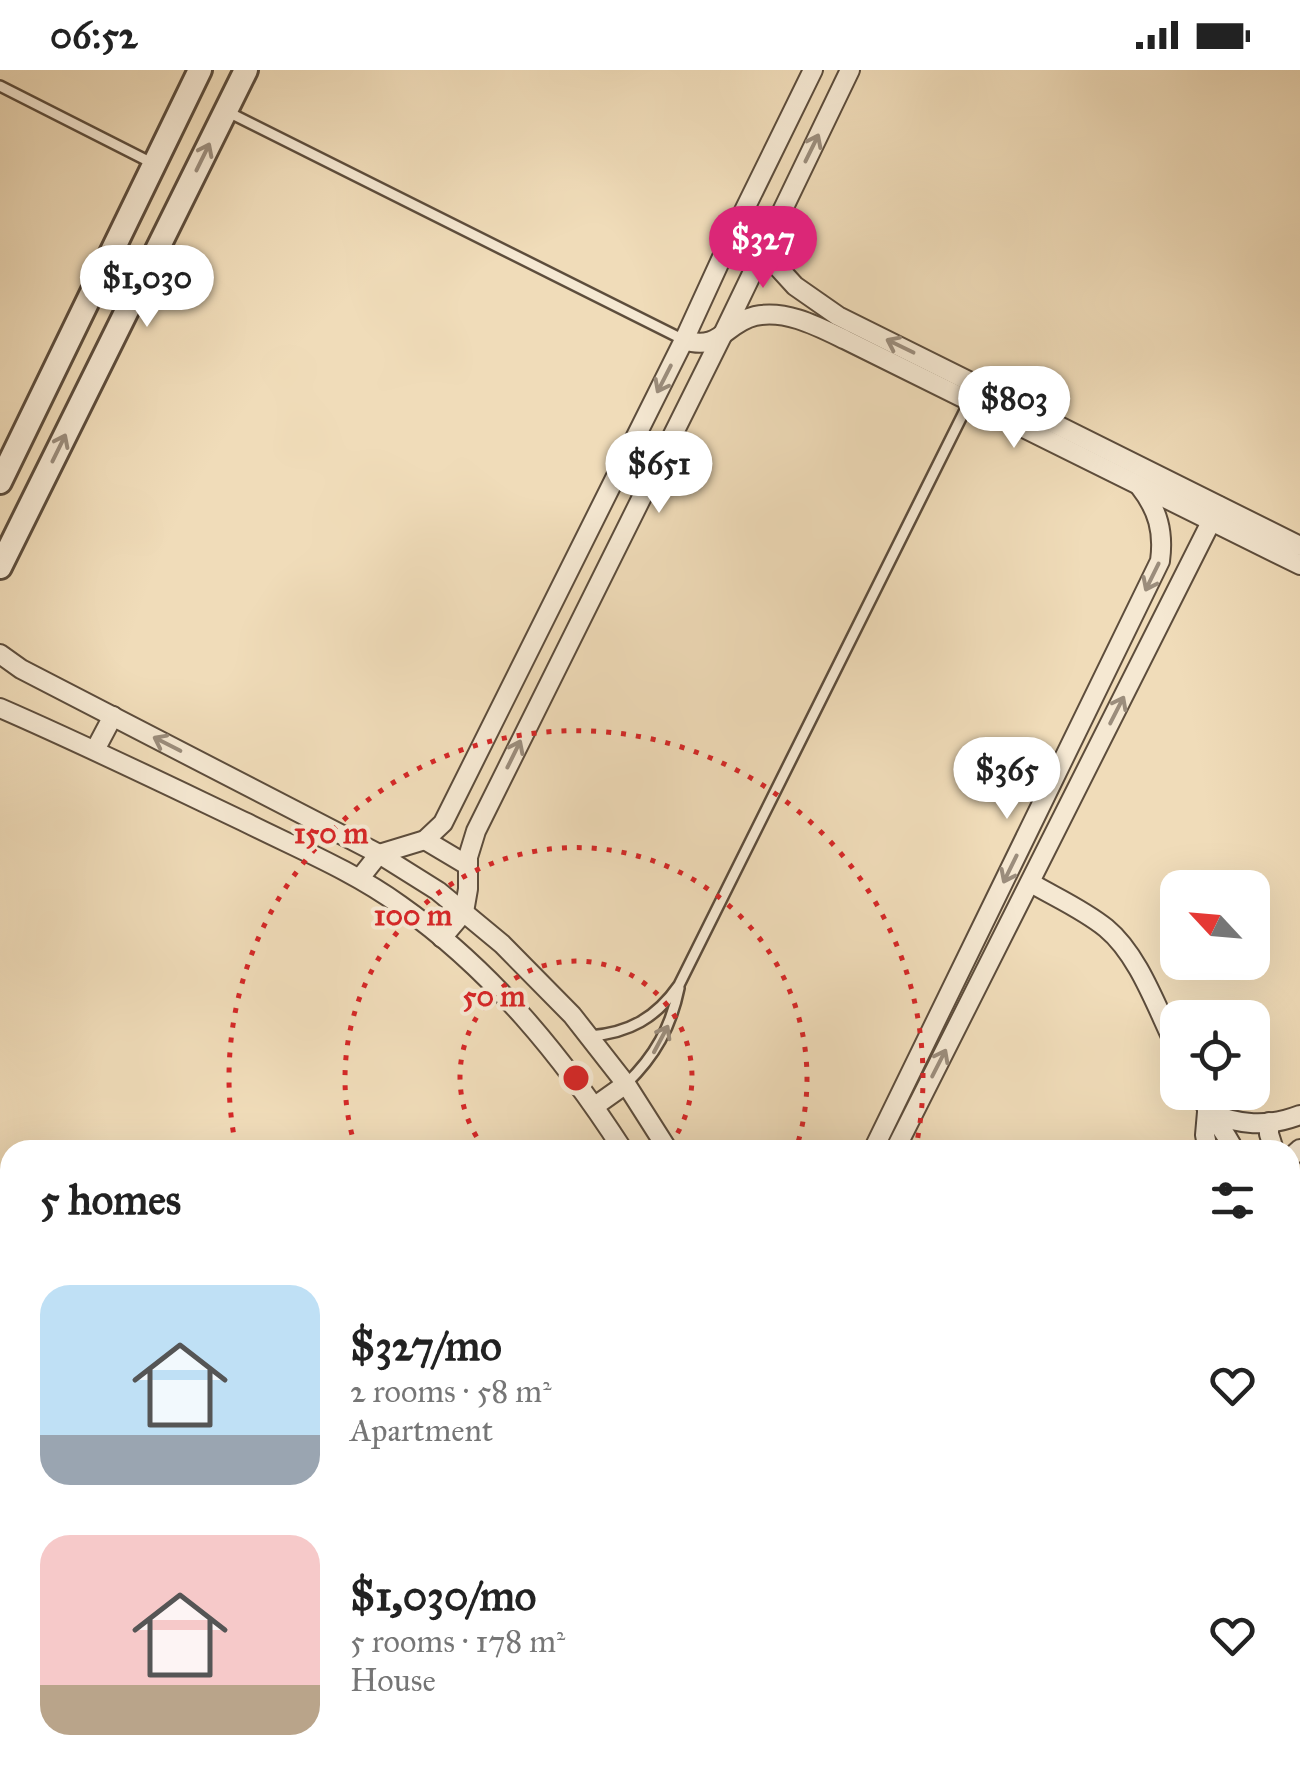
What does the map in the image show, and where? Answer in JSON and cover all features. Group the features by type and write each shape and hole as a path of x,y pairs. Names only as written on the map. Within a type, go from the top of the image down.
{"street":[{"path":"0,566 246,70"},
{"path":"360,878 379,854 425,840 444,824 813,70"},
{"path":"442,938 464,912 473,839 850,70"},
{"path":"41,484 4,474 194,76"},
{"path":"734,232 762,248 795,286 850,331 969,402 1140,488 1300,546"},
{"path":"111,255 146,272"},
{"path":"783,316 785,300 795,286"},
{"path":"684,340 703,344 756,316 783,316 850,331 1215,514 1300,566"},
{"path":"877,1140 1160,561 1161,530 1150,500 1140,488"},
{"path":"900,1140 1215,514"},
{"path":"528,652 557,667"},
{"path":"0,654 411,872 464,912 538,978 590,1036 662,1140"},
{"path":"0,708 360,878 402,906 478,970 544,1039 617,1140"},
{"path":"95,750 113,716"},
{"path":"206,803 222,772"},
{"path":"468,773 497,789"},
{"path":"425,840 467,866"},
{"path":"1031,883 1090,917 1116,938 1136,966 1160,1015"},
{"path":"960,970 981,981"},
{"path":"544,1039 572,1015"},
{"path":"595,1106 626,1084"},
{"path":"1207,1112 1234,1122 1269,1122 1300,1115"},
{"path":"1206,1140 1207,1112"},
{"path":"1207,1112 1222,1126 1229,1140"},
{"path":"1269,1122 1271,1140"}],"lane":[{"path":"0,86 154,165"},
{"path":"226,112 684,340"},
{"path":"626,1084 643,1068 668,1030 680,986 969,402"},
{"path":"590,1036 611,1034 641,1022 667,1003 680,986"}]}
